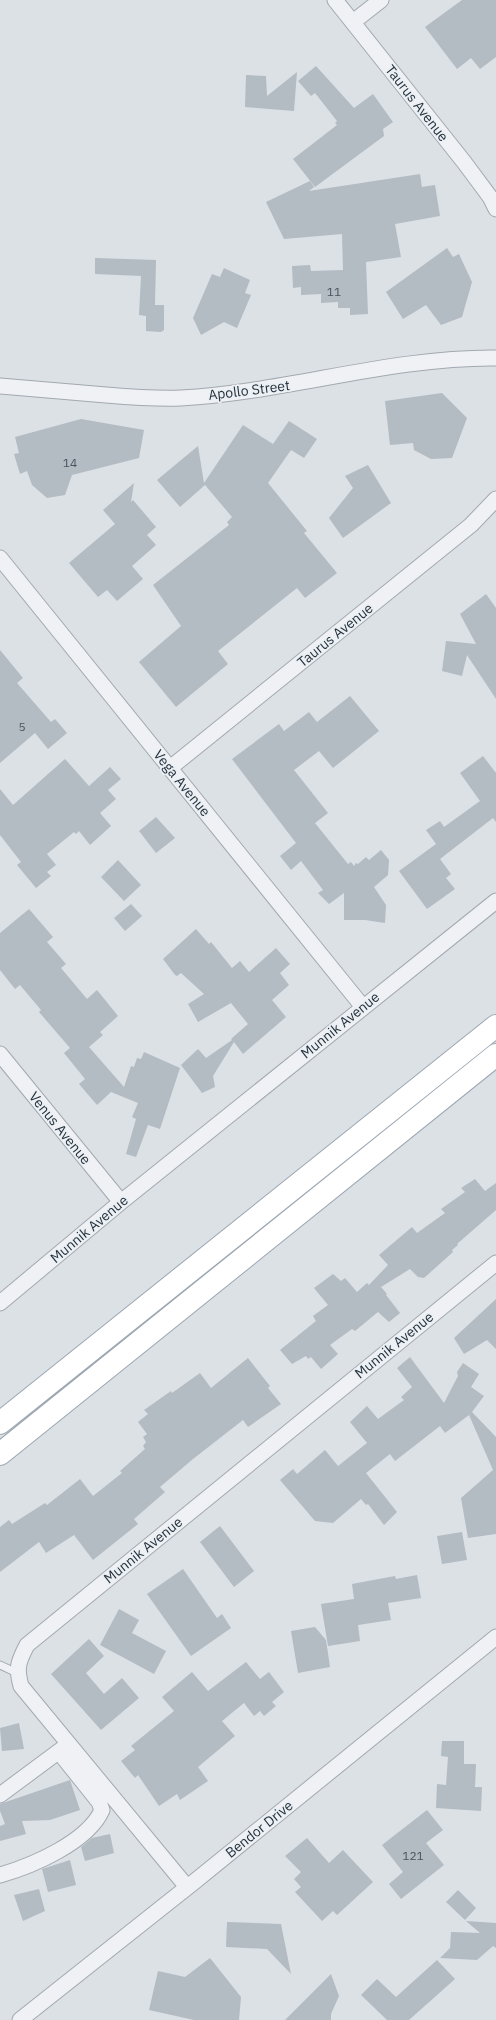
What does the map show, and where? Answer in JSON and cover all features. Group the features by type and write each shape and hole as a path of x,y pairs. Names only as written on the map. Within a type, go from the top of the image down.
{"main road":[{"path":"0,1423 496,1026"},
{"path":"0,1454 496,1055"}],"street":[{"name":"Taurus Avenue","path":"335,0 464,162 490,197 496,209"},
{"path":"353,22 381,0"},
{"name":"Apollo Street","path":"0,386 128,396 180,398 279,387 409,364 467,358 496,358"},
{"name":"Taurus Avenue","path":"170,768 472,525 496,499"},
{"name":"Vega Avenue","path":"0,558 363,1008"},
{"name":"Munnik Avenue","path":"0,1303 121,1202 496,901"},
{"name":"Venus Avenue","path":"0,1054 121,1202"},
{"name":"Munnik Avenue","path":"17,1673 19,1660 27,1645 496,1263"},
{"name":"Bendor Drive","path":"20,2020 496,1637"},
{"path":"0,1875 39,1861 61,1849 98,1818 102,1810 99,1802 21,1686 17,1673"},
{"path":"63,1748 187,1887"},
{"path":"0,1795 63,1748"}],"lane":[{"path":"0,1665 17,1673"}],"building":[{"path":"462,0 496,0 496,57 480,69 471,58 457,69 425,27"},
{"path":"316,66 354,108 373,94 393,122 383,129 384,136 315,187 293,159 337,125 335,123 337,121 315,93 311,96 298,81"},
{"path":"297,72 294,111 245,107 246,75 266,76 267,96"},
{"path":"420,174 422,187 435,185 440,216 395,224 401,257 366,262 368,314 350,315 350,308 338,308 338,302 321,303 321,294 301,295 301,287 293,288 292,266 310,265 311,271 343,270 342,234 284,239 266,202 310,181 314,187 309,191"},
{"path":"447,248 453,257 459,254 472,282 462,317 441,325 426,305 403,319 386,292"},
{"path":"95,258 156,260 155,305 164,305 164,330 161,332 146,331 146,316 139,315 141,276 95,274"},
{"path":"224,268 250,280 245,293 251,295 237,328 224,322 201,335 193,318 212,274 220,277"},
{"path":"442,393 467,418 452,458 431,459 414,450 413,443 390,445 385,401"},
{"path":"81,419 144,430 139,458 72,475 65,495 47,498 32,485 27,471 20,474 14,454 19,453 15,437"},
{"path":"289,421 317,439 304,458 291,450 268,483 307,531 304,533 337,573 305,598 297,588 218,651 228,664 176,707 139,662 181,626 153,585 229,525 227,522 232,517 205,485 180,507 157,480 198,446 204,483 243,425 273,444"},
{"path":"368,465 391,503 343,538 329,518 353,488 345,476"},
{"path":"134,483 131,502 133,500 156,527 147,535 156,545 132,566 143,579 117,601 107,590 98,597 69,563 115,524 103,510"},
{"path":"486,594 496,608 496,699 467,655 462,676 442,671 446,641 476,644 460,614"},
{"path":"0,650 23,678 17,683 51,722 55,719 67,733 48,749 35,733 0,763"},
{"path":"350,696 379,731 333,768 319,751 294,770 328,813 315,823 348,864 351,862 354,866 366,857 369,860 381,850 389,860 388,875 374,887 386,905 385,923 365,920 344,920 344,893 329,904 318,893 323,890 301,861 291,870 280,856 296,843 232,759 279,724 284,731 309,712 317,722"},
{"path":"483,756 496,773 496,822 493,818 440,859 451,874 446,878 455,889 427,909 399,871 436,844 426,830 440,821 444,827 480,801 460,773"},
{"path":"65,759 89,786 110,767 121,779 108,790 116,799 100,813 111,826 90,845 79,831 76,834 74,832 47,854 56,865 47,872 51,876 36,888 17,865 21,862 0,835 0,789 13,805"},
{"path":"156,817 175,838 156,853 139,831"},
{"path":"118,860 141,885 124,901 101,877"},
{"path":"131,904 142,916 125,931 114,918"},
{"path":"29,909 53,937 47,942 66,964 61,968 87,999 97,990 118,1016 100,1032 103,1035 89,1047 124,1087 131,1066 134,1067 137,1058 141,1059 144,1052 180,1068 160,1129 148,1125 136,1157 126,1154 136,1119 132,1117 138,1103 111,1092 97,1105 79,1084 85,1079 64,1053 70,1048 39,1012 41,1010 20,985 15,989 0,970 0,933"},
{"path":"196,929 209,944 211,942 232,968 240,961 249,972 276,948 290,964 280,973 289,985 272,1000 286,1017 243,1054 234,1042 213,1076 215,1087 202,1093 181,1065 198,1049 206,1058 232,1040 231,1039 248,1024 231,1003 198,1022 188,1004 204,994 181,973 177,976 175,975 163,959"},
{"path":"475,1179 485,1191 496,1183 496,1210 457,1244 458,1245 452,1250 453,1252 424,1278 418,1277 410,1269 381,1287 400,1313 389,1322 378,1312 355,1331 352,1329 330,1345 338,1354 321,1369 311,1357 308,1359 306,1356 292,1364 280,1350 316,1321 313,1316 328,1305 314,1288 333,1274 341,1281 345,1278 357,1292 367,1283 369,1285 388,1265 379,1255 412,1227 417,1233 445,1213 441,1209 465,1192 461,1188"},
{"path":"496,1299 496,1349 487,1340 464,1354 454,1338"},
{"path":"410,1357 444,1403 458,1376 457,1372 463,1363 479,1374 471,1387 484,1396 472,1412 496,1437 496,1534 468,1538 461,1498 493,1470 469,1415 445,1433 440,1426 395,1461 390,1454 366,1473 397,1512 384,1525 368,1504 366,1505 361,1499 333,1523 315,1521 280,1480 293,1469 297,1474 325,1450 338,1466 367,1443 350,1422 367,1406 378,1419 404,1400 401,1397 412,1387 397,1368"},
{"path":"248,1358 270,1386 268,1388 281,1404 248,1427 243,1420 193,1459 160,1487 165,1492 134,1519 138,1524 93,1560 74,1535 46,1553 39,1542 0,1572 0,1527 9,1520 12,1524 45,1503 47,1505 80,1479 93,1496 122,1473 120,1471 145,1449 143,1446 146,1442 143,1437 147,1434 138,1422 148,1414 144,1410 171,1391 172,1393 200,1373 211,1388"},
{"path":"220,1526 254,1571 234,1587 200,1542"},
{"path":"462,1532 467,1560 442,1564 437,1536"},
{"path":"183,1569 217,1618 222,1614 231,1628 191,1656 147,1594"},
{"path":"417,1575 421,1598 388,1603 391,1620 358,1625 360,1641 328,1646 321,1604 354,1599 352,1584 395,1576 396,1579"},
{"path":"119,1609 139,1620 132,1633 166,1651 154,1674 100,1645"},
{"path":"315,1627 326,1640 330,1667 298,1673 291,1631"},
{"path":"89,1639 104,1656 86,1673 104,1694 122,1678 139,1698 101,1730 51,1674"},
{"path":"246,1662 260,1679 269,1672 284,1692 272,1702 276,1706 264,1716 260,1711 254,1716 244,1703 222,1721 235,1736 198,1767 208,1781 180,1800 177,1794 159,1806 138,1775 135,1778 121,1761 135,1750 131,1746 174,1711 162,1697 192,1672 208,1691"},
{"path":"19,1723 24,1749 2,1751 0,1728"},
{"path":"442,1741 464,1741 464,1764 476,1764 475,1787 482,1787 481,1811 436,1808 437,1784 446,1785 448,1757 441,1756"},
{"path":"70,1780 80,1810 50,1820 22,1821 26,1834 0,1841 0,1826 5,1824 0,1811 0,1804"},
{"path":"427,1810 443,1830 426,1843 444,1865 401,1899 389,1884 403,1872 382,1845"},
{"path":"110,1834 114,1853 85,1861 81,1847 92,1838"},
{"path":"307,1838 329,1863 343,1850 373,1882 337,1915 333,1911 322,1921 295,1892 301,1887 294,1879 301,1872 285,1856"},
{"path":"70,1860 76,1885 48,1892 42,1869"},
{"path":"39,1889 45,1911 23,1921 14,1895"},
{"path":"458,1890 476,1908 465,1920 446,1902"},
{"path":"466,1921 496,1923 496,1948 493,1946 477,1960 440,1958 450,1948 451,1932 480,1933"},
{"path":"227,1922 281,1924 291,1974 267,1949 226,1947"},
{"path":"210,1958 241,1997 239,2020 194,2020 149,2010 158,1971 185,1977"},
{"path":"437,1960 455,1979 409,2020 387,2020 361,1995 377,1979 396,1997"},
{"path":"331,1974 339,1996 331,2014 331,2020 285,2020"}]}
